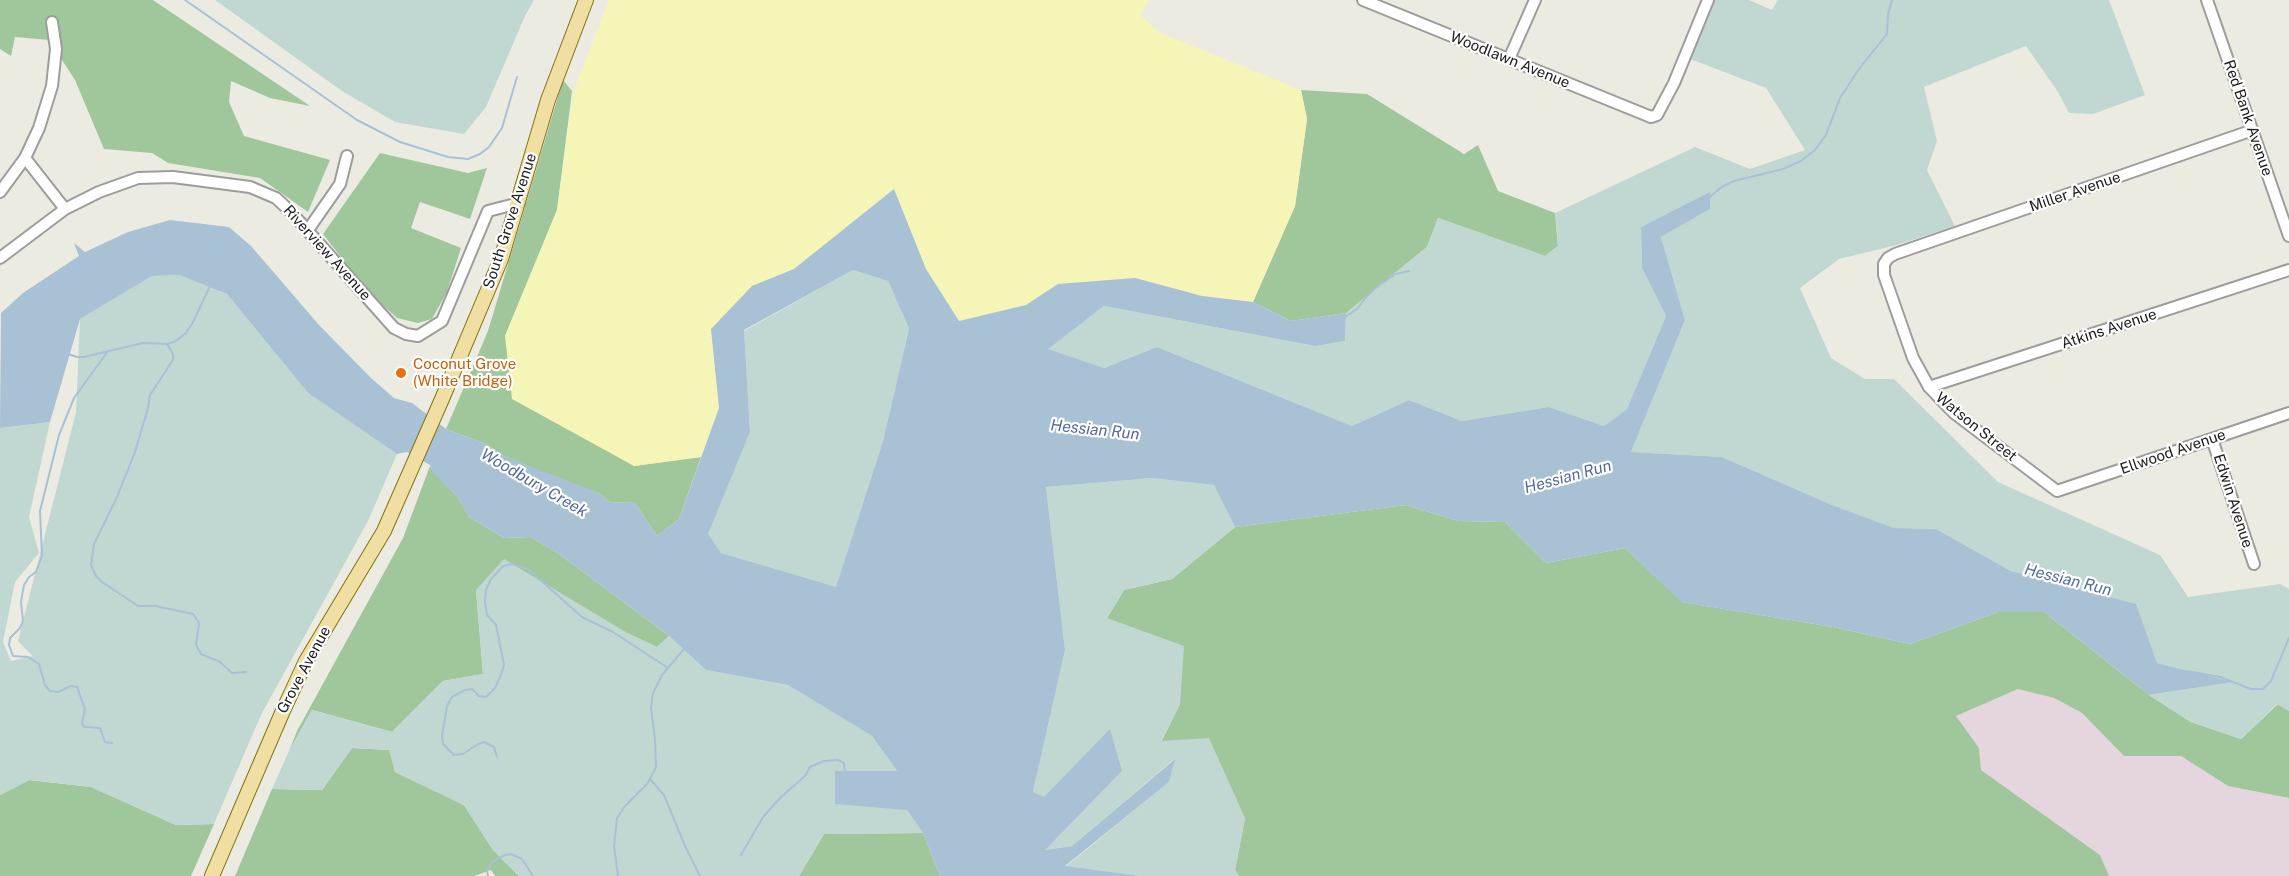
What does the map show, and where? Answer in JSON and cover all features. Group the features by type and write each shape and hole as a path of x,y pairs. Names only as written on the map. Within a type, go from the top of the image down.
{"main road":[{"name":"South Grove Avenue","path":"411,472 501,259 548,100 586,0"},
{"name":"Grove Avenue","path":"212,876 306,662 384,531 411,472"}],"street":[{"name":"Woodlawn Avenue","path":"1363,0 1389,5 1509,59 1651,117 1657,115 1674,83 1708,0"},
{"path":"1509,59 1534,0"},
{"name":"Red Bank Avenue","path":"2208,0 2289,236"},
{"path":"0,192 25,158 39,128 52,86 56,49 52,22"},
{"name":"Miller Avenue","path":"1896,253 2253,130"},
{"path":"308,230 340,184 347,156"},
{"path":"25,158 65,209"},
{"name":"Riverview Avenue","path":"0,258 65,209 99,192 138,178 173,177 250,187 276,198 308,230 387,321 406,333 418,336 442,321 488,211 519,203"},
{"name":"Watson Street","path":"1896,253 1887,258 1884,264 1884,275 1913,358 1929,387 1954,412 2057,491"},
{"name":"Atkins Avenue","path":"1929,387 2289,270"},
{"name":"Ellwood Avenue","path":"2057,491 2289,413"},
{"name":"Edwin Avenue","path":"2212,439 2254,564"}],"shaded area":[{"path":"0,0 153,0 310,106 270,98 231,81 229,102 244,136 330,160 308,212 260,178 168,163 152,153 104,149 75,80 49,40 15,37 11,56 0,49"},
{"path":"215,0 534,0 486,107 464,134 395,122 342,91"},
{"path":"1705,0 1749,0 1772,10 1778,0 2109,0 2145,95 2093,114 2069,113 2058,92 2026,46 1924,87 1937,141 1927,170 1955,226 1897,245 1839,259 1800,288 1831,358 1865,379 1894,379 1998,482 2160,555 2188,597 2280,584 2289,589 2289,711 2277,704 2241,739 2191,722 2149,695 2230,682 2157,663 2135,604 2011,571 1936,529 1894,528 1832,505 1722,457 1631,452 1685,320 1661,237 1710,209 1710,193 1641,227 1642,268 1666,316 1627,409 1604,426 1549,407 1462,421 1409,400 1352,426 1157,347 1104,368 1047,349 1104,306 1315,346 1345,341 1346,313 1427,247 1438,218 1545,256 1558,246 1555,213 1695,147 1750,169 1805,150 1766,88 1685,57"},
{"path":"563,80 572,91 557,210 505,336 634,466 701,457 679,519 657,536 635,503 610,502 599,493 553,477 504,456 486,444 446,429 488,331"},
{"path":"1301,90 1367,94 1464,154 1478,145 1498,191 1555,213 1558,246 1545,256 1438,218 1427,247 1346,313 1291,321 1253,302 1295,206 1307,119"},
{"path":"380,153 468,173 487,168 470,219 420,202 411,228 461,248 447,292 432,319 418,323 397,318 367,291 323,234"},
{"path":"853,270 888,281 909,327 883,441 836,588 721,553 707,534 750,432 744,331"},
{"path":"179,275 227,294 308,393 397,454 368,521 261,715 214,824 176,825 91,787 30,780 0,795 0,428 50,422 29,517 39,553 15,582 3,642 11,661 33,656 18,641 76,412 80,319 152,276"},
{"path":"430,466 457,496 469,517 504,538 531,537 559,554 669,636 657,647 629,634 476,590 483,674 443,681 392,732 312,710 289,751 297,731 403,538"},
{"path":"1152,478 1215,485 1235,527 1172,579 1124,590 1107,618 1184,646 1180,704 1161,741 1209,738 1245,818 1235,870 1239,876 1140,876 1065,867 1169,782 1174,759 1072,846 1044,850 1122,771 1043,797 1033,792 1065,650 1046,487"},
{"path":"1406,505 1458,521 1505,522 1546,563 1625,548 1682,602 1833,627 1910,644 1998,612 2044,612 2149,695 2191,722 2241,739 2278,704 2289,711 2289,798 2228,786 2181,756 2124,756 2082,713 2054,698 2018,689 1956,716 1979,748 1981,770 2100,855 2109,876 1239,876 1235,870 1245,818 1161,742 1180,704 1107,618 1124,590 1172,579 1235,527"},
{"path":"504,559 629,634 657,647 669,636 706,670 788,685 872,736 897,771 907,810 923,833 824,834 799,876 519,876 493,850 464,805 395,772 389,750 352,748 322,790 272,789 289,751 312,710 392,732 443,681 483,674 476,590"},
{"path":"2018,689 2054,698 2082,713 2124,756 2181,756 2228,786 2289,798 2289,876 2109,876 2100,855 1981,770 1979,748 1956,716"},
{"path":"352,748 390,750 395,772 464,805 493,850 519,876 495,876 491,870 474,876 235,876 272,789 322,790"},
{"path":"29,780 91,787 176,825 214,824 191,876 0,876 0,795"},
{"path":"923,833 940,876 799,876 824,834"}],"sand":[{"path":"609,0 1149,0 1140,15 1160,33 1301,90 1307,119 1295,206 1253,302 1202,296 1135,278 1058,284 1026,305 959,321 926,269 893,189 794,269 752,286 711,329 719,408 701,457 634,466 512,399 505,336 557,210 573,92"}],"water":[{"name":"Woodbury Creek","path":"894,189 926,269 959,321 1026,305 1058,284 1135,278 1202,296 1253,302 1291,321 1346,313 1345,341 1315,346 1104,306 1048,349 1104,368 1157,347 1352,426 1409,400 1462,421 1549,407 1604,426 1627,409 1666,316 1642,268 1641,227 1710,192 1710,209 1661,237 1685,320 1631,452 1722,457 1832,505 1894,528 1936,529 2011,571 2136,604 2157,663 2232,682 2149,695 2044,612 1998,612 1910,644 1833,627 1681,602 1625,548 1546,563 1505,522 1458,521 1406,505 1235,527 1214,485 1152,478 1046,487 1065,650 1033,792 1044,797 1110,729 1122,771 1045,850 1072,846 1175,759 1169,782 1065,866 1140,876 940,876 923,833 907,810 835,804 835,771 897,771 872,736 788,685 706,670 669,636 559,554 531,537 504,538 469,517 457,496 436,476 430,465 407,452 397,454 308,393 227,294 179,275 152,276 80,319 50,422 0,428 1,313 23,293 79,256 74,243 85,252 128,232 170,220 229,227 251,246 319,325 394,398 412,403 446,429 486,444 504,456 599,493 610,502 635,503 657,536 679,519 719,408 711,329 752,286 794,269","holes":["853,270 888,281 909,328 883,441 836,587 721,553 708,534 750,432 744,330"]}],"waterway":[{"path":"185,0 357,120 400,142 448,157 468,159 489,147 502,128 517,77"},
{"path":"1710,197 1720,188 1734,181 1783,169 1801,161 1815,150 1826,135 1840,98 1859,69 1887,34 1888,14 1892,0"},
{"path":"1345,317 1357,309 1378,286 1396,274 1409,271"},
{"path":"68,354 84,357 143,343 174,342 186,333 210,286"},
{"path":"167,344 173,354 173,360 150,395 135,452 117,497 94,544 91,565 102,582 138,606 155,606 193,614 199,623 196,645 201,654 220,662 232,673 246,672"},
{"path":"108,351 74,398 59,435 40,511 42,556 36,572 24,585 21,602 23,621 20,628 10,638 9,645 13,656 28,657 39,664 45,685 50,691 58,692 71,686 77,687 85,709 82,724 85,727 100,728 105,742 112,743"},
{"path":"497,757 494,747 484,742 463,754 454,755 443,744 442,736 447,706 452,697 472,689 479,696 486,697 495,688 501,675 504,665 496,625 487,615 485,602 486,590 491,579 503,566 512,564 528,569 582,617 613,632 668,668"},
{"name":"Hessian Run","path":"2187,671 2220,677 2251,689 2263,689 2271,681 2289,638"},
{"path":"618,876 614,846 617,818 625,806 647,784 656,767 651,708 653,693 662,675 684,649"},
{"path":"741,855 763,817 805,776 810,767 824,761 838,760 844,763 845,772"},
{"path":"650,779 664,795 700,876"},
{"path":"488,876 487,870 492,862 511,854 522,859 533,876"}],"place":[{"name":"Coconut Grove (White Bridge)","path":"401,373"}]}
